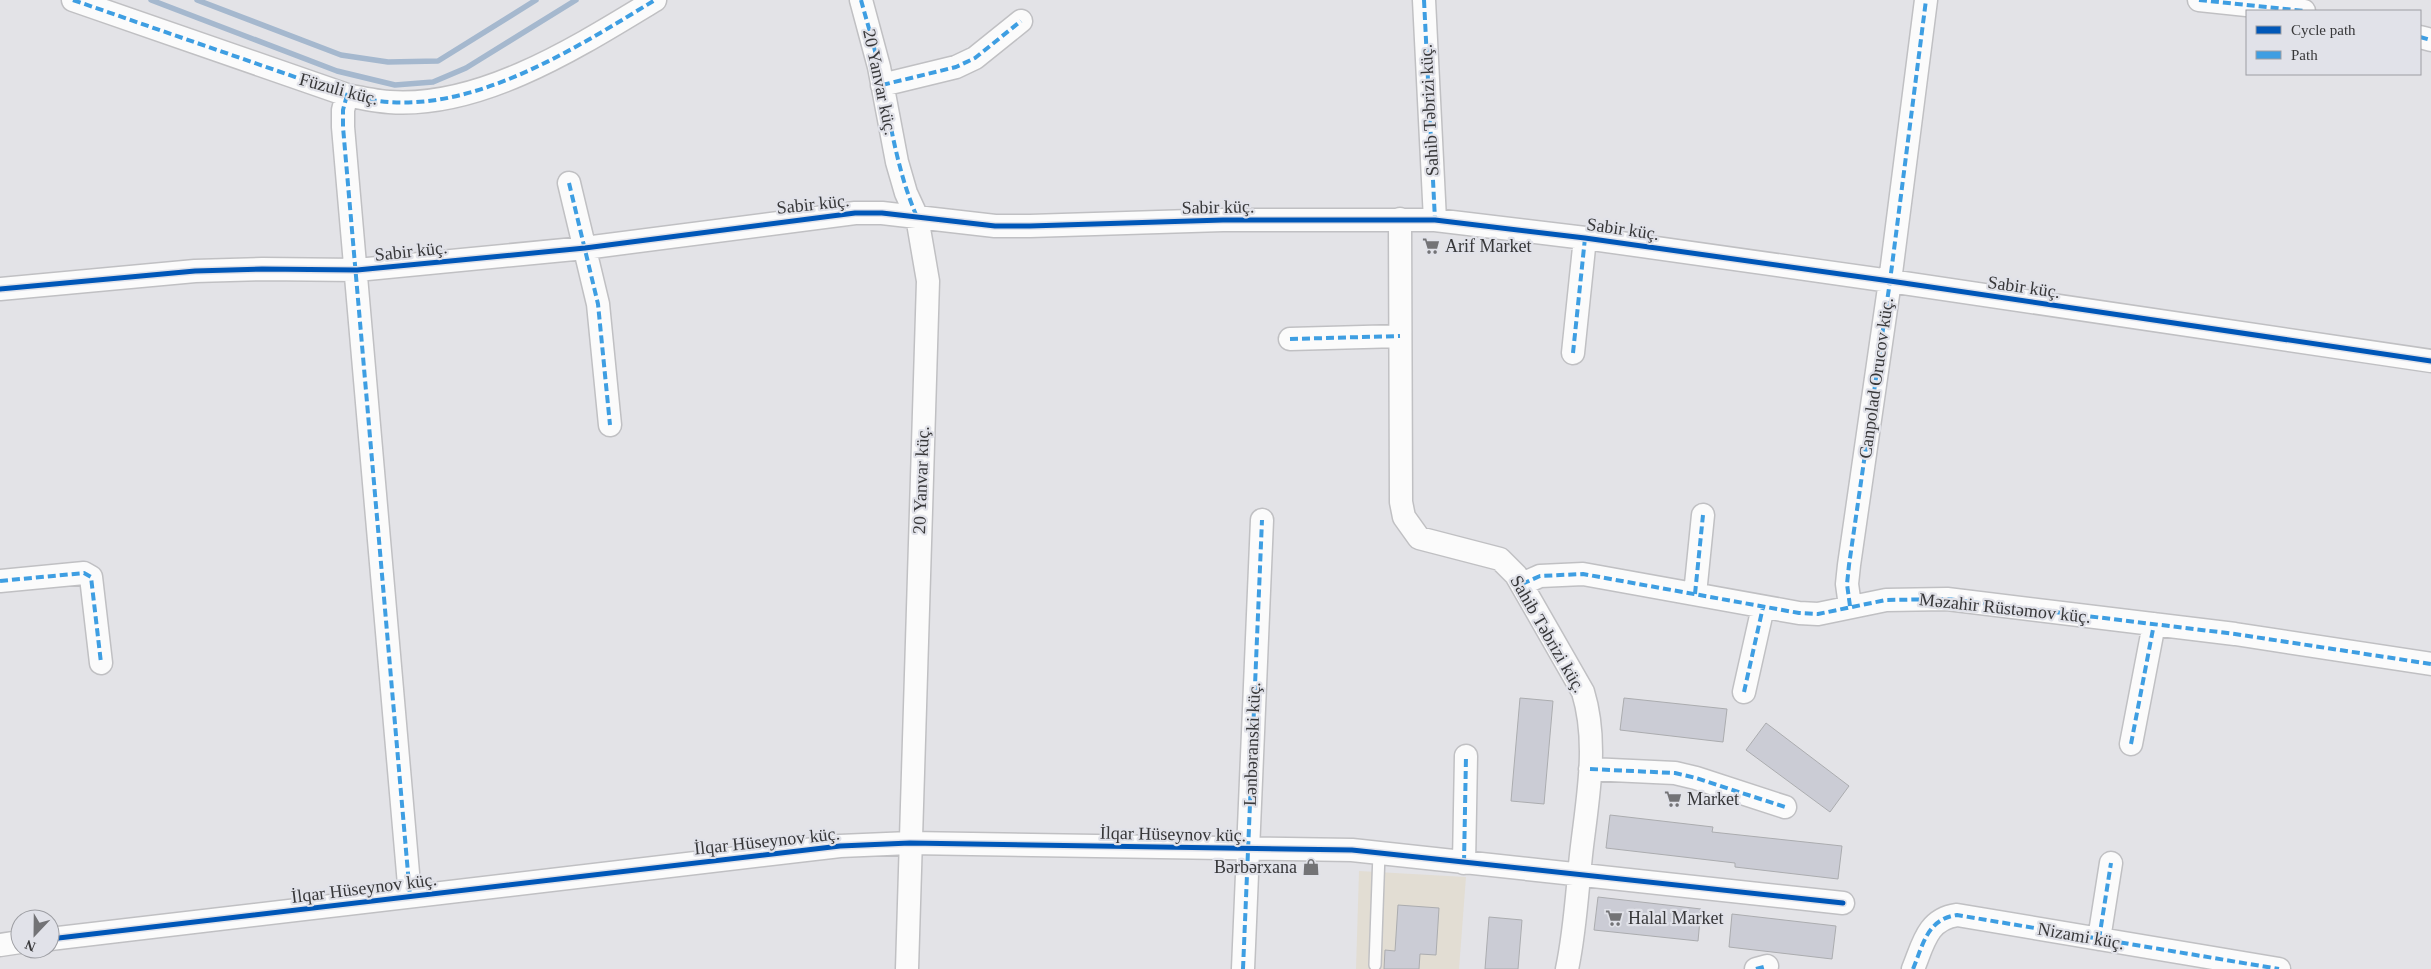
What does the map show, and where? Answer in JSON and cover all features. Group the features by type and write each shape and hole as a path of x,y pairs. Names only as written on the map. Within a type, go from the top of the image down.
{"street":[{"name":"Füzuli küç.","path":"72,0 347,95 389,102 427,101 468,93 528,71 655,0"},
{"name":"20 Yanvar küç.","path":"861,0 882,85 897,162 906,193 917,218 928,281 907,969"},
{"name":"Sahib Təbrizi küç.","path":"1424,0 1435,220"},
{"name":"Canpolad Orucov küç.","path":"1850,606 1847,584 1848,565 1890,281 1926,0"},
{"path":"2199,0 2294,10"},
{"path":"882,85 956,67 975,58 1021,21"},
{"path":"347,95 343,110 344,128 410,896"},
{"path":"569,183 598,304 610,425"},
{"name":"Sabir küç.","path":"0,289 194,271 262,269 357,270 585,248 855,213 882,213 995,226 1223,220 1435,220 1585,238 1890,281 2431,361"},
{"name":"Sahib Təbrizi küç.","path":"1400,219 1402,502 1404,517 1419,538 1500,559 1522,584 1583,692 1588,709 1591,735 1590,769 1567,969"},
{"path":"1573,353 1585,238"},
{"path":"1290,339 1400,336"},
{"path":"1695,594 1703,515"},
{"name":"Lənbəranski küç.","path":"1243,969 1262,520"},
{"path":"0,581 84,574 91,577 101,663"},
{"name":"Məzahir Rüstəmov küç.","path":"1522,584 1540,576 1583,574 1763,607 1818,614 1850,606 1894,599 1947,599 2235,634 2431,664"},
{"path":"1744,692 1763,607"},
{"path":"2131,744 2154,624"},
{"path":"1464,863 1466,756"},
{"path":"1590,769 1675,773 1785,807"},
{"name":"İlqar Hüseynov küç.","path":"60,938 840,846 910,843 1379,853 1843,903"},
{"path":"2099,939 2111,863"},
{"name":"Nizami küç.","path":"1913,969 1928,932 1937,921 1947,916 1956,915 2279,969"}],"lane":[{"path":"1375,965 1379,853"}],"shaded area":[{"path":"1359,871 1466,877 1459,969 1356,969"}],"building":[{"path":"1520,698 1553,701 1544,804 1511,801"},
{"path":"1624,698 1727,709 1723,742 1620,730"},
{"path":"1766,723 1849,786 1830,812 1746,750"},
{"path":"1610,815 1713,827 1712,832 1842,846 1838,879 1735,867 1735,863 1606,848"},
{"path":"1598,897 1701,909 1698,941 1594,930"},
{"path":"1398,905 1439,908 1436,955 1420,954 1419,969 1384,969 1385,950 1395,951"},
{"path":"1732,914 1836,926 1832,959 1729,947"},
{"path":"1489,917 1522,920 1518,969 1485,969"}],"waterway":[{"path":"151,0 337,71 395,85 433,82 466,68 576,0"},
{"path":"197,0 341,55 388,62 438,61 536,0"}],"marked path":[{"path":"73,0 347,95 389,102 424,102 494,85 562,54 655,0"},
{"path":"861,0 877,59 894,143 917,217"},
{"path":"1424,0 1435,220"},
{"path":"1850,606 1847,584 1849,565 1890,281 1926,0"},
{"path":"2199,0 2294,10"},
{"path":"882,85 956,67 975,58 1021,21"},
{"path":"2421,37 2431,40"},
{"path":"347,95 343,110 343,127 410,896"},
{"path":"569,183 598,304 610,425"},
{"path":"1573,353 1585,238"},
{"path":"1290,339 1400,336"},
{"path":"1695,594 1703,515"},
{"path":"1243,969 1262,520"},
{"path":"0,581 84,573 91,577 101,663"},
{"path":"1522,584 1540,576 1583,574 1799,613 1818,614 1886,600 1947,599 2235,634 2431,664"},
{"path":"1744,692 1763,607"},
{"path":"2131,744 2154,624"},
{"path":"1464,863 1466,756"},
{"path":"1590,769 1675,773 1785,807"},
{"path":"2099,939 2111,863"},
{"path":"1913,969 1928,934 1939,922 1947,917 1957,915 2279,969"},
{"path":"1756,969 1767,966"}],"cycle path":[{"path":"0,289 195,271 262,269 357,270 585,248 855,213 882,213 995,226 1223,220 1435,220 1585,238 1890,281 2431,361"},
{"path":"60,938 840,846 910,843 1352,850 1843,903"}],"place":[{"name":"Arif Market","path":"1431,246"},
{"name":"Market","path":"1673,799"},
{"name":"Bərbərxana","path":"1311,867"},
{"name":"Halal Market","path":"1614,918"}]}
